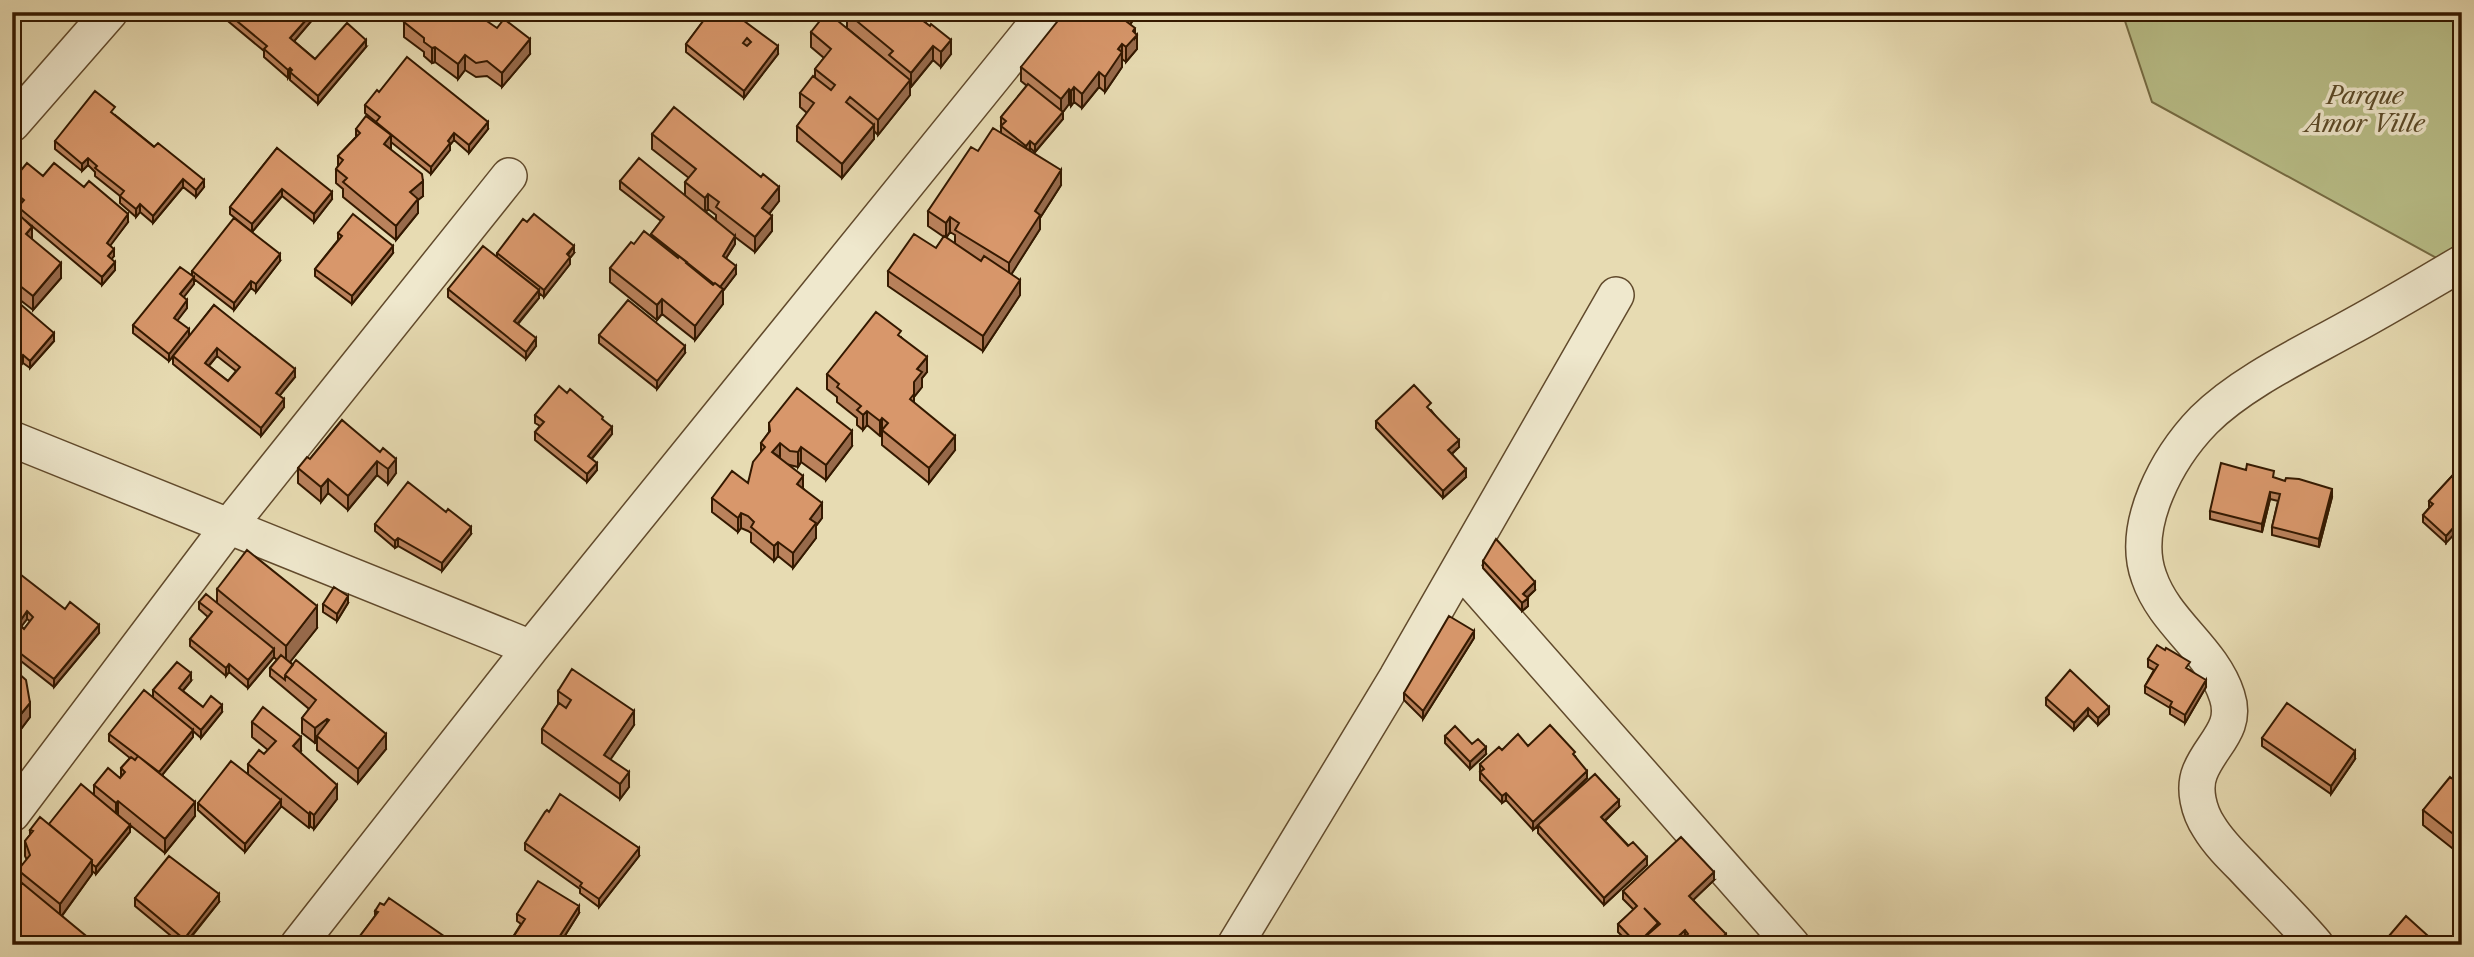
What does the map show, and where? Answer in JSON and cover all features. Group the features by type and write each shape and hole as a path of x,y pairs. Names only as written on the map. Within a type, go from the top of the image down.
{"street":[{"path":"12,124 110,12"},
{"path":"299,945 531,648 1046,12"},
{"path":"12,814 229,526 509,176"},
{"path":"2316,945 2224,846 2208,826 2199,806 2196,790 2199,773 2230,722 2231,706 2222,682 2202,652 2172,620 2158,597 2148,576 2143,534 2151,505 2163,478 2204,420 2282,365 2462,263"},
{"path":"1235,945 1397,677 1616,295"},
{"path":"12,439 531,648"},
{"path":"1460,568 1792,945"}],"green space":[{"name":"Parque Amor Ville","path":"2122,12 2462,12 2462,272 2152,102"}],"building":[{"path":"226,12 313,12 290,38 315,59 347,23 366,40 318,96 290,72 290,68 288,70 264,49 267,46"},
{"path":"412,12 476,12 497,28 504,19 530,39 502,73 487,61 476,63 465,55 458,64 424,42 424,38 404,22"},
{"path":"710,12 732,12 778,46 744,91 686,44","holes":["747,38 751,42 747,46 743,43"]},
{"path":"827,12 910,80 878,120 850,97 846,102 874,125 842,164 797,126 814,103 800,93 813,76 831,90 835,85 815,69 831,49 811,32"},
{"path":"848,12 925,12 922,20 951,40 941,52 933,46 911,73 889,55 893,51"},
{"path":"1065,12 1129,12 1126,16 1129,20 1127,22 1135,28 1133,31 1137,35 1126,47 1122,44 1118,49 1122,52 1105,77 1099,72 1082,94 1074,87 1061,99 1021,67"},
{"path":"407,57 488,122 469,145 454,133 448,141 450,143 431,167 376,122 380,117 365,105"},
{"path":"1028,84 1063,112 1035,145 1030,141 1026,146 1001,126 1006,121 1001,117"},
{"path":"95,91 115,107 111,112 154,147 158,143 204,180 196,190 183,179 153,216 140,204 136,209 120,196 124,191 95,168 97,166 88,158 82,164 55,141"},
{"path":"674,107 761,177 763,174 779,187 762,208 772,216 755,237 716,207 719,202 708,194 705,198 685,182 696,169 652,134"},
{"path":"366,116 391,135 384,144 422,174 423,181 410,192 418,199 396,226 343,182 347,178 336,169 343,160 338,156 360,133 356,129"},
{"path":"993,128 1061,170 1035,211 1040,215 1009,263 955,230 959,223 950,217 946,223 928,211 971,147 978,151"},
{"path":"277,148 332,192 314,214 282,189 252,224 230,207"},
{"path":"639,158 735,236 723,256 736,266 720,287 651,234 664,217 620,181"},
{"path":"27,163 43,176 54,163 84,187 89,181 128,214 107,243 114,249 108,256 115,262 102,277 18,207 24,200 12,190 12,181"},
{"path":"12,208 32,227 26,234 61,263 33,296 15,282 17,280 12,276"},
{"path":"353,214 393,246 352,296 315,269 342,236 338,233"},
{"path":"534,214 574,246 567,254 570,257 544,290 497,253 523,219 527,222"},
{"path":"234,218 280,254 256,284 251,281 234,303 192,271"},
{"path":"644,231 713,285 715,283 723,289 695,326 662,299 657,305 610,268 631,242 634,244"},
{"path":"914,234 936,248 944,236 981,261 984,256 1020,280 983,336 888,271"},
{"path":"483,246 539,290 514,321 536,338 526,352 448,289"},
{"path":"180,267 194,277 180,294 187,300 174,318 189,329 169,354 133,325"},
{"path":"12,297 54,333 30,361 23,355 12,368"},
{"path":"628,300 685,346 657,381 599,335"},
{"path":"214,305 295,369 276,393 284,399 261,428 173,356","holes":["217,348 240,367 228,381 205,363"]},
{"path":"876,312 901,331 898,335 927,357 917,369 922,372 914,382 914,394 910,399 955,436 929,468 882,430 888,423 882,418 880,421 867,411 863,415 857,410 861,406 837,387 839,384 827,374"},
{"path":"1414,385 1431,403 1427,407 1459,440 1448,450 1466,469 1443,491 1376,421"},
{"path":"559,386 567,393 570,389 612,427 588,456 597,463 587,474 535,432 544,422 535,415"},
{"path":"797,388 852,431 826,465 801,447 798,452 790,451 780,443 772,452 803,476 797,484 822,503 810,519 816,523 793,553 778,542 774,546 751,527 754,522 748,516 741,513 738,518 712,498 732,471 748,483 753,462 765,447 761,443 770,431 769,423"},
{"path":"342,420 380,452 383,448 396,459 388,469 377,461 348,496 328,479 321,487 298,468 307,457 310,459"},
{"path":"2221,463 2246,470 2247,464 2274,471 2273,477 2285,481 2286,478 2299,479 2332,489 2319,539 2272,527 2280,494 2270,492 2262,524 2210,511"},
{"path":"2452,476 2462,486 2462,518 2446,536 2423,515 2433,504 2429,501"},
{"path":"408,482 446,512 448,509 471,527 442,563 398,538 395,541 375,524"},
{"path":"1496,539 1535,582 1523,594 1528,598 1522,603 1483,561"},
{"path":"247,550 317,606 286,646 217,589"},
{"path":"16,571 65,609 70,602 99,625 54,679 12,647 12,575","holes":["27,611 33,617 24,629 18,624"]},
{"path":"334,587 348,596 337,614 323,604"},
{"path":"206,594 274,649 248,680 229,664 226,668 190,639 212,612 199,602"},
{"path":"1449,616 1474,631 1423,711 1404,693"},
{"path":"2157,645 2190,662 2186,668 2206,680 2185,715 2170,706 2172,702 2145,686 2158,665 2148,659"},
{"path":"281,655 293,665 285,675 285,680 270,668"},
{"path":"296,660 386,734 358,769 317,736 329,720 315,728 302,718 316,700 285,675"},
{"path":"177,662 191,673 179,688 203,707 211,696 222,705 201,730 153,690"},
{"path":"572,669 634,711 604,755 629,772 620,784 542,729 559,703 566,708 571,700 558,691"},
{"path":"2070,670 2109,707 2098,718 2088,708 2074,723 2046,698"},
{"path":"12,672 17,672 26,680 30,703 17,715 18,719 12,720"},
{"path":"144,690 193,730 159,772 109,734"},
{"path":"2287,703 2355,751 2331,786 2262,738"},
{"path":"263,707 301,737 293,746 337,785 314,815 310,812 309,814 248,764 259,750 264,754 276,741 252,722"},
{"path":"1550,725 1575,752 1573,754 1587,771 1533,822 1506,793 1502,796 1480,772 1484,769 1480,764 1499,747 1502,750 1518,734 1528,746"},
{"path":"1455,726 1472,744 1478,739 1486,747 1470,762 1445,736"},
{"path":"138,756 195,802 165,839 94,785 108,768 120,778 125,772 121,768 131,757 135,760"},
{"path":"231,761 281,800 245,844 198,803"},
{"path":"1595,774 1619,800 1601,817 1628,846 1633,842 1647,857 1604,898 1538,825"},
{"path":"2450,777 2462,786 2462,841 2423,810"},
{"path":"81,784 130,825 96,867 92,860 49,824"},
{"path":"560,794 639,848 599,899 580,886 582,883 525,843"},
{"path":"40,817 92,860 60,904 18,870 30,855 25,841"},
{"path":"1681,837 1714,872 1689,896 1726,934 1714,945 1680,945 1688,934 1685,930 1669,945 1652,945 1645,937 1660,924 1644,908 1658,923 1643,938 1649,945 1638,945 1618,924 1637,906 1623,891"},
{"path":"169,856 219,894 184,939 135,898"},
{"path":"538,881 579,906 554,945 508,945 525,919 517,914"},
{"path":"22,883 91,940 87,945 14,945 12,894"},
{"path":"389,898 451,941 448,945 372,945 360,936 378,912 375,911 380,903 384,905"},
{"path":"2406,916 2438,945 2385,945 2383,943"}]}
